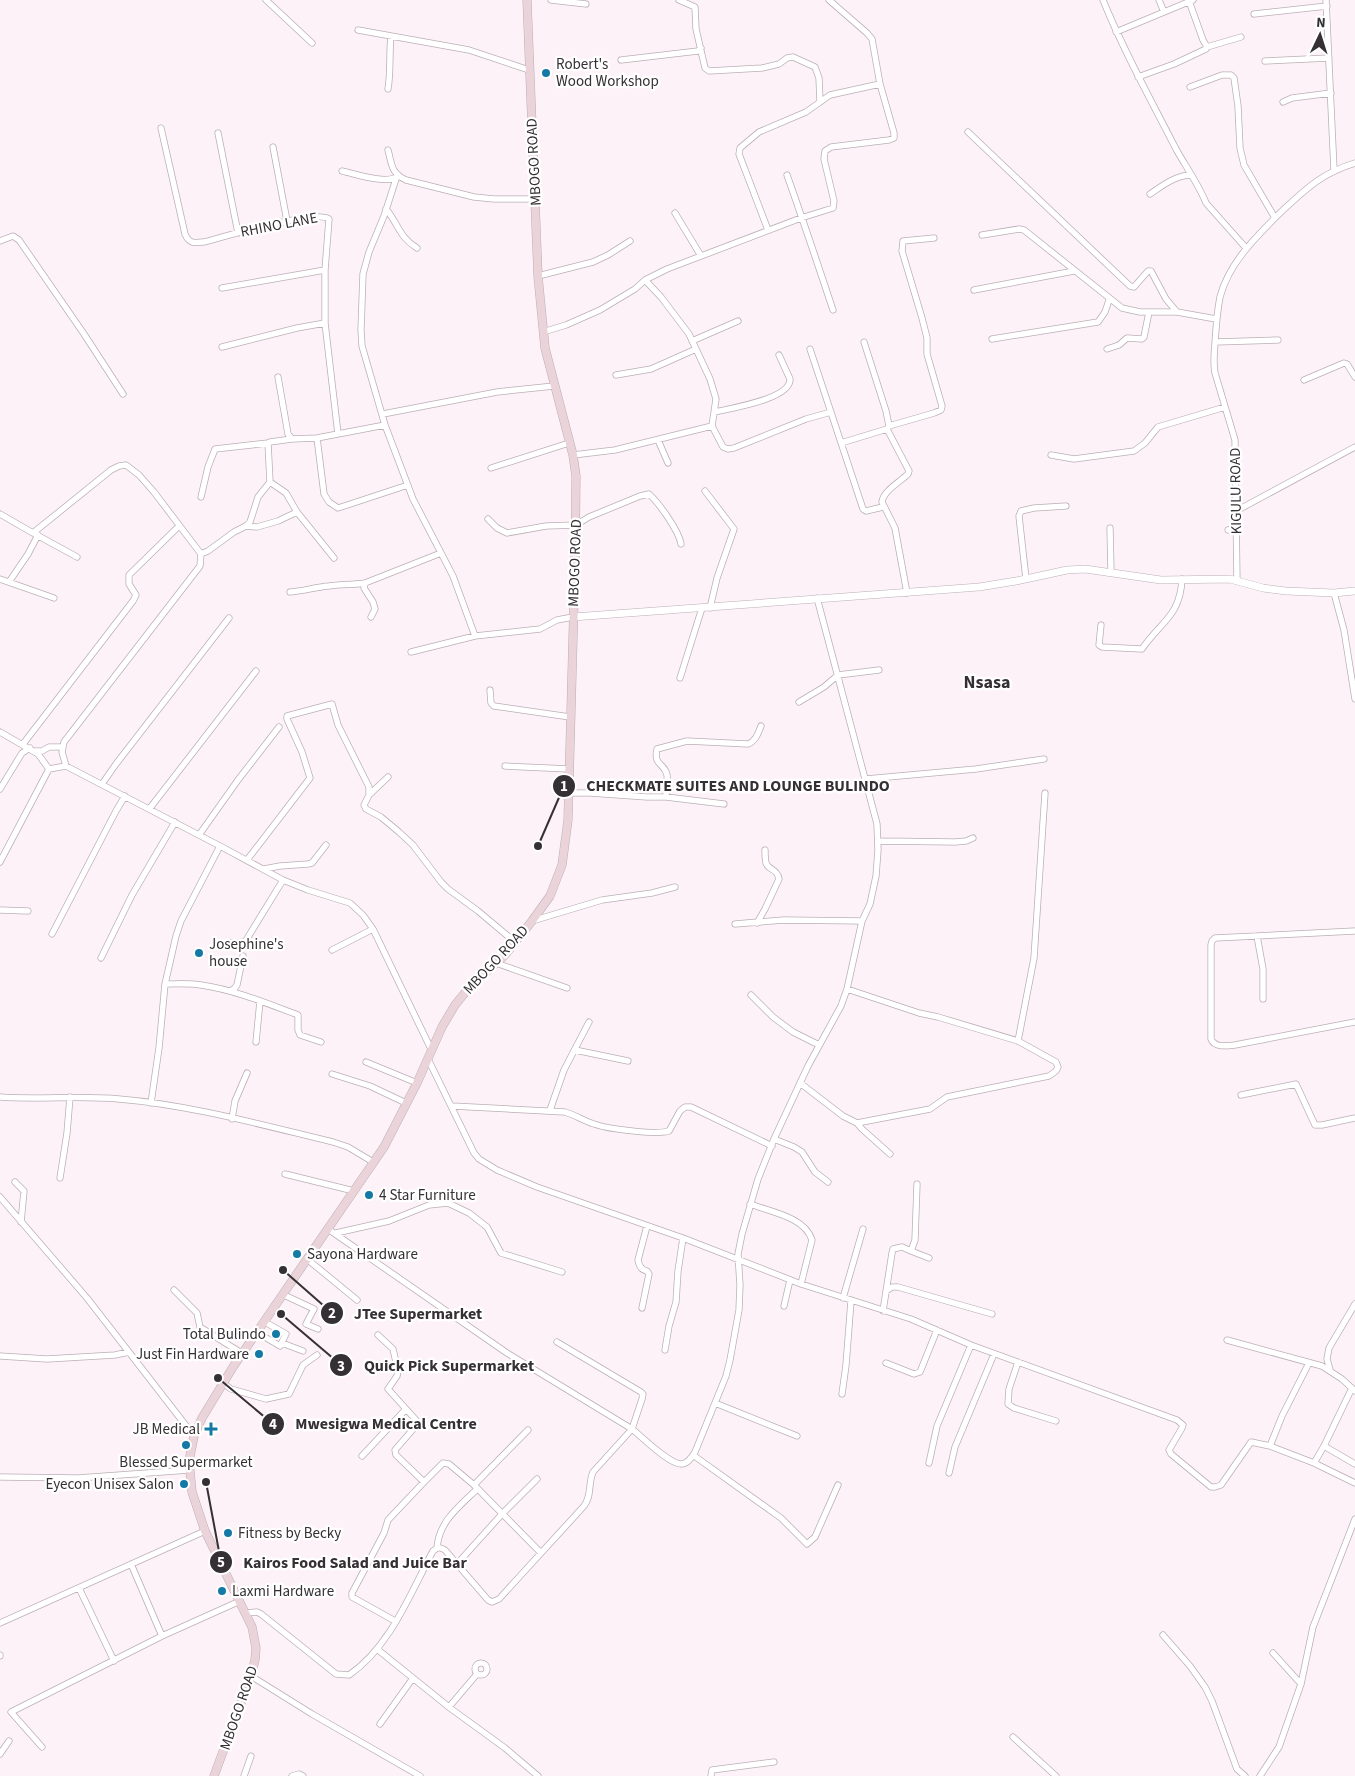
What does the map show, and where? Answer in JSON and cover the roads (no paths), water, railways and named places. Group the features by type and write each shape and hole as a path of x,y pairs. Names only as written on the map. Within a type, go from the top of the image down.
{"main road":[{"name":"MBOGO ROAD","path":"214,1776 251,1676 256,1648 252,1627 205,1531 192,1492 189,1461 194,1436 202,1418 223,1383 384,1147 454,1005 496,963 532,921 550,896 562,865 568,820 576,476 573,455 554,386 542,332 527,0"}],"street":[{"path":"266,0 312,43"},
{"path":"551,0 586,4"},
{"path":"679,0 695,7 696,29 705,68 708,70 762,68 779,64 787,58 793,57 815,67 819,78 820,102"},
{"path":"542,332 566,325 600,310 635,289 645,280 667,269 768,230 831,209 834,206 824,159 824,154 828,148 892,140 894,138 880,84 873,42 870,36 828,0"},
{"path":"1103,0 1138,77 1203,195 1206,204 1246,248"},
{"path":"1158,0 1164,12"},
{"path":"1116,32 1191,1 1207,47"},
{"path":"1254,14 1326,3 1334,170"},
{"path":"358,30 469,50 529,70"},
{"path":"388,89 391,71 389,55 391,36"},
{"path":"1138,77 1174,64 1207,47 1241,36"},
{"path":"620,60 698,51 700,48"},
{"path":"1265,62 1329,58"},
{"path":"1190,87 1222,75 1231,75 1234,78 1238,106 1240,148 1244,165 1275,218"},
{"path":"768,230 739,150 759,132 806,112 835,93 880,84"},
{"path":"1283,102 1299,97 1331,93"},
{"name":"RHINO LANE","path":"161,128 187,239 191,242 204,242 287,221 323,215 329,219 325,270 324,324 338,434"},
{"path":"968,132 1130,286 1134,287 1148,271 1153,272 1166,299 1177,312"},
{"path":"218,133 238,232"},
{"path":"273,147 287,221"},
{"path":"388,150 397,177 406,180 474,197 536,199"},
{"name":"KIGULU ROAD","path":"1237,581 1236,449 1233,431 1214,373 1213,352 1216,319 1221,296 1228,279 1246,248 1275,218 1310,184 1334,170 1355,163"},
{"path":"342,171 385,180 392,180 397,177"},
{"path":"1150,194 1174,179 1190,174"},
{"path":"788,175 833,310"},
{"path":"397,177 369,252 363,274 361,330 364,354 385,425 408,485 460,594 475,636"},
{"path":"386,209 398,224 401,236 409,244 418,248"},
{"path":"675,213 701,256"},
{"path":"982,235 1019,229 1024,230 1109,300 1122,308 1149,312 1177,312 1216,319"},
{"path":"0,241 13,236 19,240 123,394"},
{"path":"841,443 934,413 940,410 942,406 927,354 927,338 924,324 902,251 903,241 934,238"},
{"path":"538,276 593,262 630,241"},
{"path":"222,288 325,270"},
{"path":"974,290 1074,271"},
{"path":"645,280 677,318 692,341 714,389 715,412 712,426 723,447 728,449 806,419 831,412"},
{"path":"992,339 1098,322 1105,312 1109,300"},
{"path":"1107,348 1119,345 1127,338 1142,339 1149,312"},
{"path":"692,341 738,321"},
{"path":"222,347 297,328 324,324"},
{"path":"1215,342 1278,340"},
{"path":"864,342 886,411 888,428 909,471 882,497 883,507 890,516 895,528 907,593"},
{"path":"810,349 864,509 870,511 883,507"},
{"path":"616,375 651,369 696,350"},
{"path":"715,412 764,400 785,390 790,383 790,379 779,355"},
{"path":"1304,380 1344,364 1348,364 1355,377"},
{"path":"278,378 288,434 292,439"},
{"path":"383,414 497,392 554,386"},
{"path":"1051,455 1074,459 1134,451 1158,427 1225,407"},
{"path":"201,496 208,467 215,449 268,444 270,442 292,439 317,438 385,425"},
{"path":"573,455 615,450 712,426"},
{"path":"317,438 324,494 333,506 338,508 408,485"},
{"path":"658,440 668,463"},
{"path":"491,468 569,443"},
{"path":"201,554 250,522 258,497 270,482 268,444"},
{"path":"1236,511 1355,448"},
{"path":"9,582 28,554 36,534 111,470 123,465 131,468 144,481 168,509 201,554 200,566 64,742 63,758 66,766"},
{"path":"270,482 286,493 297,512 334,558"},
{"path":"680,678 734,529 705,491"},
{"path":"488,519 497,528 507,532 546,526 576,525 590,517 649,494 672,526 681,544"},
{"path":"1026,579 1019,516 1022,511 1034,508 1066,506"},
{"path":"246,526 257,527 278,521 297,512"},
{"path":"0,514 77,557"},
{"path":"23,744 133,601 136,594 129,584 129,575 179,526"},
{"path":"1110,528 1111,572"},
{"path":"1228,530 1236,528"},
{"path":"290,592 365,583 441,552"},
{"path":"411,652 475,636 540,629 557,620 573,617 979,587 1075,569 1111,572 1150,579 1220,578 1286,591 1334,593 1355,591"},
{"path":"1101,625 1099,645 1102,647 1142,649 1179,602 1182,579"},
{"path":"0,580 54,598"},
{"path":"365,583 364,588 375,609 371,617"},
{"path":"1334,593 1344,630 1355,699"},
{"path":"328,1229 507,1354 632,1429 674,1463 685,1463 693,1455 726,1376 739,1310 740,1274 737,1260 742,1234 758,1178 774,1138 800,1083 841,1006 847,989 862,921 870,904 876,876 877,824 817,598"},
{"path":"102,784 229,618"},
{"path":"800,702 838,676 879,670"},
{"path":"150,808 256,671"},
{"path":"490,690 491,703 494,706 570,717"},
{"path":"247,860 310,778 302,752 287,716 332,704 338,725 369,787 369,795"},
{"path":"666,797 668,777 666,771 657,762 655,756 657,749 687,741 748,744 752,743 761,726"},
{"path":"199,835 279,727"},
{"path":"1,734 23,744 38,754 49,769"},
{"path":"0,789 22,753 32,750 42,751 49,747 63,747"},
{"path":"866,779 976,769 1044,759"},
{"path":"49,769 66,766 150,808 283,880 350,903 363,915 373,929 431,1049"},
{"path":"504,766 569,768"},
{"path":"0,862 49,769"},
{"path":"388,777 369,795 364,805 366,809 381,817 399,832 448,889 515,942"},
{"path":"1018,1041 1034,958 1045,792"},
{"path":"568,793 666,797 724,804"},
{"path":"52,934 125,796"},
{"path":"101,958 132,895 175,822"},
{"path":"878,841 966,842 973,838"},
{"path":"264,870 280,866 312,863 326,845"},
{"path":"151,1103 169,963 180,921 220,846"},
{"path":"757,923 779,879 776,871 768,866 766,862 765,850"},
{"path":"216,944 245,942 283,880"},
{"path":"532,921 602,900 652,893 675,887"},
{"path":"0,910 28,911"},
{"path":"735,924 802,919 862,921"},
{"path":"332,950 373,929"},
{"path":"1355,931 1215,938 1212,941 1211,1042 1221,1046 1235,1045 1355,1022"},
{"path":"1257,936 1263,969 1263,999"},
{"path":"230,990 237,985 243,956"},
{"path":"496,963 567,988"},
{"path":"166,984 199,984 230,990 260,1001 298,1016 300,1035 321,1042"},
{"path":"847,989 919,1013 1018,1041 1056,1062 1058,1067 1049,1076 947,1096 930,1109 857,1123"},
{"path":"751,995 773,1017 793,1032 819,1045"},
{"path":"256,1042 260,1001"},
{"path":"550,1110 559,1082 589,1022"},
{"path":"575,1050 628,1061"},
{"path":"428,1059 468,1143 479,1159 486,1164 537,1187 684,1238 801,1284 911,1319 994,1354 1109,1394 1181,1422 1182,1428 1169,1450 1171,1454 1211,1487 1215,1488 1221,1485 1251,1442 1270,1446 1314,1463 1355,1483"},
{"path":"366,1062 417,1083"},
{"path":"232,1118 235,1102 247,1073"},
{"path":"332,1074 370,1086 406,1103"},
{"path":"800,1083 843,1116 857,1123 890,1154"},
{"path":"1241,1095 1296,1084 1315,1125 1355,1118"},
{"path":"0,1097 25,1099 70,1097 118,1098 202,1111 333,1142 355,1151 373,1162"},
{"path":"60,1178 70,1097"},
{"path":"452,1106 550,1110 573,1114 595,1124 656,1133 669,1131 680,1112 685,1107 691,1107 772,1146"},
{"path":"774,1138 802,1152 815,1172 828,1182"},
{"path":"285,1174 354,1191"},
{"path":"15,1182 24,1191 22,1222"},
{"path":"911,1250 915,1240 917,1184"},
{"path":"0,1197 87,1298 194,1436"},
{"path":"336,1233 389,1221 429,1205 448,1203 469,1212 487,1227 501,1253 562,1272"},
{"path":"750,1204 802,1224 810,1234 812,1240 801,1284"},
{"path":"642,1308 649,1274 639,1266 638,1260 646,1226"},
{"path":"843,1298 863,1229"},
{"path":"665,1350 676,1302 678,1271 684,1238"},
{"path":"883,1311 891,1256 894,1249 902,1246 929,1258"},
{"path":"308,1259 357,1300"},
{"path":"784,1306 790,1280"},
{"path":"886,1291 892,1287 898,1287 992,1314"},
{"path":"174,1290 197,1313 200,1326 243,1354"},
{"path":"284,1294 314,1309 306,1324 318,1329"},
{"path":"842,1394 846,1365 850,1300"},
{"path":"1330,1370 1327,1359 1329,1348 1355,1304"},
{"path":"258,1333 280,1346 282,1343 286,1334 265,1322"},
{"path":"886,1363 914,1374 920,1372 937,1330"},
{"path":"378,1335 392,1349 398,1371 397,1376 388,1389 416,1419 415,1427 396,1450 395,1454 424,1482"},
{"path":"1227,1340 1330,1370 1353,1390 1314,1463"},
{"path":"437,1548 445,1550 488,1600 492,1602 499,1599 588,1502 590,1480 593,1472 632,1429 643,1394 557,1342"},
{"path":"282,1343 302,1351"},
{"path":"929,1463 937,1426 971,1345"},
{"path":"0,1356 47,1359 115,1355 129,1352"},
{"path":"949,1473 955,1447 994,1354"},
{"path":"223,1383 231,1389 266,1399 289,1394 303,1365 317,1356"},
{"path":"1018,1362 1009,1389 1008,1404 1014,1408 1056,1421"},
{"path":"1270,1446 1282,1416 1309,1363"},
{"path":"715,1403 797,1436"},
{"path":"362,1456 406,1409"},
{"path":"246,1613 256,1612 261,1614 336,1674 341,1676 354,1672 377,1649 395,1621 433,1551 437,1548 444,1523 528,1430"},
{"path":"1324,1446 1355,1464"},
{"path":"693,1455 781,1518 807,1544 815,1537 838,1485"},
{"path":"395,1621 352,1597 352,1593 384,1533 388,1520 444,1462 449,1464 476,1487 541,1553"},
{"path":"0,1477 78,1478 189,1470"},
{"path":"457,1564 537,1478"},
{"path":"1260,1776 1279,1747 1301,1684 1313,1627 1355,1519"},
{"path":"0,1622 205,1531"},
{"path":"131,1564 162,1636"},
{"path":"79,1588 114,1660"},
{"path":"42,1747 11,1712 162,1636 240,1601"},
{"path":"1163,1635 1190,1666 1205,1688 1212,1701 1237,1769 1245,1776"},
{"path":"377,1649 449,1707 505,1748 538,1776"},
{"path":"1273,1653 1301,1684"},
{"path":"449,1707 477,1674"},
{"path":"251,1676 312,1714 420,1776"},
{"path":"380,1724 413,1678"},
{"path":"1013,1737 1056,1776"},
{"path":"0,1754 9,1741"},
{"path":"244,1776 251,1756"},
{"path":"711,1776 712,1770 774,1762"},
{"path":"292,1776 298,1774 303,1776"}],"place":[{"name":"Robert's Wood Workshop","path":"546,73"},
{"name":"CHECKMATE SUITES AND LOUNGE BULINDO","path":"538,846"},
{"name":"Josephine's house","path":"199,953"},
{"name":"4 Star Furniture","path":"369,1195"},
{"name":"Sayona Hardware","path":"297,1254"},
{"name":"JTee Supermarket","path":"283,1270"},
{"name":"Quick Pick Supermarket","path":"281,1314"},
{"name":"Total Bulindo","path":"276,1334"},
{"name":"Just Fin Hardware","path":"259,1354"},
{"name":"Mwesigwa Medical Centre","path":"218,1378"},
{"name":"JB Medical","path":"211,1429"},
{"name":"Blessed Supermarket","path":"186,1445"},
{"name":"Kairos Food Salad and Juice Bar","path":"206,1482"},
{"name":"Eyecon Unisex Salon","path":"184,1484"},
{"name":"Fitness by Becky","path":"228,1533"},
{"name":"Laxmi Hardware","path":"222,1591"}],"district":[{"name":"Nsasa","path":"987,682"}]}
